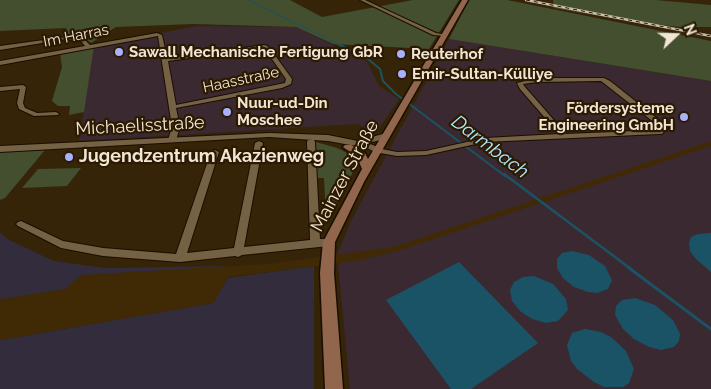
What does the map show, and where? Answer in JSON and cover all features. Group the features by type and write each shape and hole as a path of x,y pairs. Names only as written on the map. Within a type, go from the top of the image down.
{"main road":[{"name":"Mainzer Straße","path":"334,389 327,273 322,243 408,101 464,0"},
{"path":"352,145 361,156 367,169"}],"street":[{"path":"362,0 436,34 445,36"},
{"path":"158,34 160,35 165,60 176,129 172,140"},
{"name":"Im Harras","path":"0,63 158,34"},
{"path":"0,48 66,38 82,40 88,46"},
{"name":"Haasstraße","path":"165,60 263,46 267,48 289,79 288,84 282,86 173,107"},
{"path":"377,150 397,154 426,153 472,142 563,135 659,132 664,127 602,79 524,80 520,83 522,88 563,135"},
{"path":"0,89 23,87 20,103 22,110 36,115 56,114"},
{"name":"Michaelisstraße","path":"0,149 270,136 352,145 367,151 377,150"},
{"path":"352,145 386,136"},
{"path":"21,224 61,244 103,252 180,258 322,243 311,140"},
{"path":"238,253 259,143"},
{"path":"180,258 215,152"}],"shaded area":[{"path":"196,26 296,27 367,62 379,86 399,99 376,133 357,124 79,141 94,46"},
{"path":"449,39 711,81 711,389 350,389 337,254 352,219"},
{"path":"711,141 711,146 395,252 355,261 228,277 213,303 0,340 0,299 65,289 81,275 267,264 393,247"},
{"path":"0,232 9,240 54,261 105,268 223,266 214,285 0,309"},
{"path":"314,266 314,389 0,389 0,340 213,303 228,278"}],"green space":[{"path":"0,0 290,0 322,17 413,0 459,0 429,49 333,44 296,27 194,24 116,27 91,43 85,39 69,36 66,28 0,31"},
{"path":"469,0 507,0 711,41 711,81 449,39"},
{"path":"553,0 656,0 711,5 711,27 680,27 629,21 554,8"},
{"path":"94,46 84,112 69,115 70,106 58,106 52,101 62,67 60,53"},
{"path":"316,142 337,148 357,158 355,168 329,218 326,217 324,178 317,178"},
{"path":"45,150 5,198 0,200 0,152"},
{"path":"81,168 67,186 22,188 38,169"}],"water":[{"path":"711,233 711,272 696,259 690,251 689,243 691,237 698,234"},
{"path":"572,251 589,255 605,266 612,280 608,289 597,293 588,292 574,287 563,278 557,268 557,259 562,253"},
{"path":"459,262 538,343 471,389 451,389 386,300"},
{"path":"534,276 553,284 566,299 568,310 558,321 546,323 532,319 520,311 512,301 510,290 514,282 523,277"},
{"path":"635,298 655,305 673,320 680,334 679,341 674,347 661,350 649,347 634,339 623,329 615,315 616,306 622,300"},
{"path":"585,329 601,332 611,337 626,351 634,369 629,383 623,387 604,387 577,369 571,361 567,345 572,333"}],"waterway":[{"name":"Darmbach","path":"249,0 340,45"},
{"name":"Darmbach","path":"340,45 368,59 380,69 383,81 396,94 505,176"},
{"name":"Darmbach","path":"504,174 631,269"},
{"name":"Darmbach","path":"629,268 711,329"}],"railway":[{"path":"526,0 711,36"}],"place":[{"name":"Sawall Mechanische Fertigung GbR","path":"119,52"},
{"name":"Reuterhof","path":"401,54"},
{"name":"Emir-Sultan-Külliye","path":"402,74"},
{"name":"Nuur-ud-Din Moschee","path":"227,112"},
{"name":"Fördersysteme Engineering GmbH","path":"684,117"},
{"name":"Jugendzentrum Akazienweg","path":"69,157"}]}
